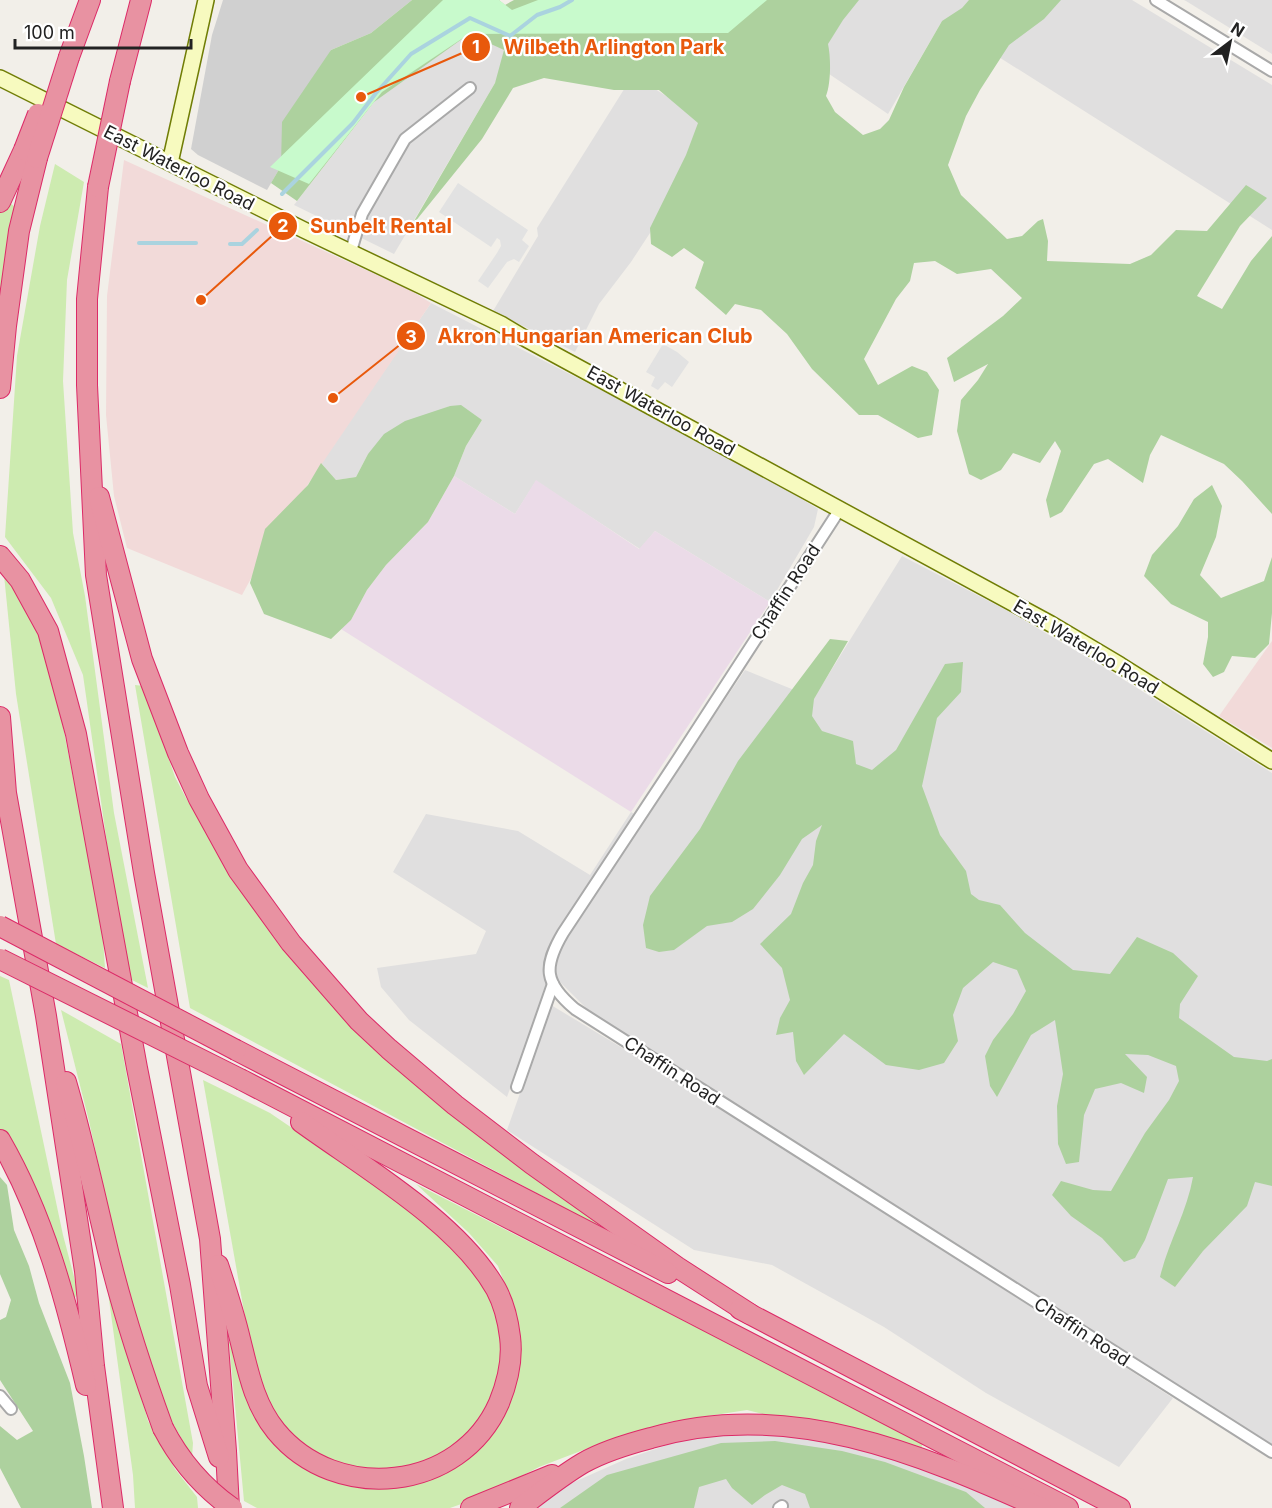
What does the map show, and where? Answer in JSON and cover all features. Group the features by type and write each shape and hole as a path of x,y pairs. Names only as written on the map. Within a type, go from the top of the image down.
{"highway":[{"path":"0,388 7,315 30,154 88,0"},
{"path":"141,0 120,81 98,187 87,299 87,385 96,576 142,862 210,1239 230,1508"},
{"path":"0,202 30,154"},
{"path":"90,470 112,542 142,659 178,753 199,799 238,870 291,944 388,1049 455,1106 677,1267 750,1314"},
{"path":"0,556 20,580 48,631 76,734 107,911 178,1274 196,1386 228,1485"},
{"path":"0,717 3,786 46,1016 85,1271 94,1366 113,1508"},
{"path":"0,926 1120,1508"},
{"path":"0,959 242,1080 1068,1508"},
{"path":"46,1016 82,1137 115,1276 143,1373 163,1428 186,1466 230,1508"},
{"path":"210,1239 227,1291 250,1382 257,1399 275,1430 303,1455 321,1466 353,1477 402,1478 428,1471 448,1461 469,1445 489,1420 507,1381 511,1364 511,1345 504,1307 486,1272 459,1242 414,1204 242,1080"},
{"path":"0,1140 32,1204 57,1272 86,1387 105,1443"},
{"path":"471,1508 630,1444 687,1429 736,1424 784,1425 855,1437 916,1456 1041,1508"},
{"path":"520,1508 584,1462"}],"main road":[{"path":"170,163 206,0"},
{"name":"East Waterloo Road","path":"0,78 304,230 501,324 1059,628 1272,761"}],"street":[{"path":"1156,0 1272,71"},
{"path":"351,251 362,214 405,139 470,88"},
{"name":"Chaffin Road","path":"840,509 563,933 549,962 553,984 563,999 584,1015 1272,1452"},
{"path":"517,1087 553,984"},
{"path":"0,1396 11,1409"}],"shaded area":[{"path":"223,0 412,0 371,33 331,50 281,166 267,190 198,155 191,149 212,35"},
{"path":"849,0 1132,0 1272,85 1272,230 942,21 888,114 810,61"},
{"path":"1184,0 1272,0 1272,54 1186,1"},
{"path":"469,34 519,34 495,83 394,254 294,205 382,92"},
{"path":"633,75 718,129 631,262 599,304 575,352 493,311 538,236 537,228"},
{"path":"124,160 410,290 431,303 279,527 242,595 127,548 114,496 106,415 107,296"},
{"path":"458,183 528,230 522,240 529,246 519,262 514,259 507,262 488,288 478,281 501,246 500,240 497,238 491,247 439,212"},
{"path":"431,303 734,458 818,509 814,527 770,602 655,531 640,549 536,481 515,514 454,476 466,446 482,420 450,406 431,414 368,454 356,477 336,480 321,463"},
{"path":"663,344 689,362 672,387 665,382 658,390 651,386 655,377 646,372"},
{"path":"454,476 515,514 536,480 639,549 655,531 770,602 631,812 341,629 351,620 367,590 386,565 428,522"},
{"path":"902,556 1006,610 1102,666 1272,773 1272,1446 725,1100 588,1010 556,978 546,988 507,1097 409,1020 381,987 377,968 476,954 486,931 393,872 426,814 518,831 590,875 631,812 644,820 745,670 814,698"},
{"path":"1272,641 1272,748 1219,716"},
{"path":"551,1005 707,1099 1173,1398 1119,1467 986,1393 884,1327 772,1265 694,1250 507,1130"},
{"path":"746,1431 816,1437 906,1461 954,1479 1016,1508 531,1508 556,1490 626,1459 682,1440"}],"green space":[{"path":"412,0 499,0 505,5 514,0 859,0 828,44 830,70 826,96 835,112 863,135 880,129 889,120 904,87 942,21 962,8 969,0 1061,0 1044,19 1009,45 966,116 948,165 961,195 1007,239 1022,236 1043,219 1048,241 1047,261 1130,264 1151,255 1176,230 1207,231 1246,185 1267,198 1240,226 1197,296 1222,309 1251,261 1272,236 1272,514 1224,464 1161,435 1150,455 1143,483 1108,459 1094,464 1062,512 1050,518 1046,500 1061,451 1055,441 1040,463 1013,453 1001,470 981,480 969,474 957,431 961,400 988,364 954,382 947,358 1003,316 1022,298 991,269 957,274 935,261 914,263 910,281 896,299 864,359 878,385 912,366 927,372 939,390 932,435 918,438 878,415 859,415 812,369 787,334 761,310 735,304 726,315 695,288 704,262 684,248 672,257 651,244 650,228 686,155 698,123 659,90 614,90 544,78 513,88 482,139 410,228 495,83 504,50 469,34 374,102 297,201 271,183 281,166 282,122 331,50 371,33"},
{"path":"443,0 499,0 512,10 538,0 767,0 728,33 469,34 382,92 309,184 270,167"},
{"path":"55,164 84,182 67,280 63,381 73,533 85,596 114,813 148,988 126,977 83,675 51,598 5,537 17,356 40,226"},
{"path":"6,199 18,210 0,358 0,213"},
{"path":"461,405 482,420 466,446 454,476 428,522 386,565 367,590 351,620 331,639 264,614 250,583 265,529 308,485 321,463 336,480 356,477 368,454 384,434 405,421 450,406"},
{"path":"1212,485 1222,506 1216,537 1200,575 1221,598 1264,581 1272,557 1272,613 1269,644 1255,658 1232,656 1224,672 1213,677 1203,664 1208,622 1171,604 1144,576 1152,555 1178,526 1194,499"},
{"path":"4,575 31,610 46,640 102,925 105,968 56,944 16,694"},
{"path":"830,639 848,641 814,699 812,716 822,731 853,741 856,764 872,770 896,750 945,664 963,662 961,692 937,718 922,786 940,835 966,871 971,894 979,900 1000,905 1025,933 1073,970 1110,974 1137,937 1173,953 1198,976 1180,1004 1179,1018 1234,1057 1267,1061 1272,1059 1272,1186 1255,1182 1247,1206 1203,1251 1175,1287 1160,1277 1193,1177 1168,1179 1145,1240 1135,1258 1124,1262 1102,1238 1071,1216 1052,1195 1061,1181 1093,1190 1111,1191 1179,1081 1176,1066 1148,1055 1125,1054 1147,1077 1144,1093 1121,1083 1095,1089 1084,1115 1079,1162 1066,1164 1058,1144 1057,1106 1063,1074 1055,1020 1031,1035 997,1097 990,1086 985,1056 1026,991 1017,970 993,962 963,988 953,1015 958,1041 944,1063 919,1070 886,1065 844,1034 804,1075 796,1061 793,1032 776,1035 780,1018 790,1000 782,968 760,944 791,914 813,865 816,841 822,825 802,839 780,875 753,909 732,922 707,926 674,950 659,952 646,948 643,925 650,896 700,829 738,761"},
{"path":"135,685 144,686 175,777 186,798 288,949 621,1238 190,1008"},
{"path":"0,976 9,980 63,1235 78,1292 72,1304 0,1137"},
{"path":"61,1010 121,1044 193,1443 192,1457 164,1408 132,1316 89,1121"},
{"path":"203,1080 270,1113 380,1188 456,1248 485,1282 499,1311 506,1346 498,1390 470,1435 420,1469 393,1474 332,1464 297,1441 263,1398 248,1334"},
{"path":"0,1177 7,1185 14,1230 70,1383 92,1508 21,1508 0,1468 0,1426 17,1440 33,1431 0,1380 0,1320 6,1317 11,1300 0,1274"},
{"path":"416,1184 923,1443 920,1452 747,1410 669,1422 612,1439 539,1467 481,1497 450,1508 257,1508 244,1501 229,1342 235,1342 253,1403 307,1464 434,1475 502,1409 511,1300 498,1266 469,1233"},
{"path":"104,1263 148,1421 175,1469 197,1497 198,1508 135,1508 133,1475"},
{"path":"775,1441 842,1451 885,1462 966,1492 985,1508 810,1508 805,1494 782,1485 752,1505 732,1488 726,1479 699,1487 694,1508 560,1508 607,1475 721,1443"}],"waterway":[{"path":"282,194 353,123 411,54 470,18 510,36 537,15 572,0"},
{"path":"230,244 242,244 257,230"},
{"path":"139,243 196,243"}],"place":[{"name":"Wilbeth Arlington Park","path":"361,97"},
{"name":"Sunbelt Rental","path":"201,300"},
{"name":"Akron Hungarian American Club","path":"333,398"}]}
